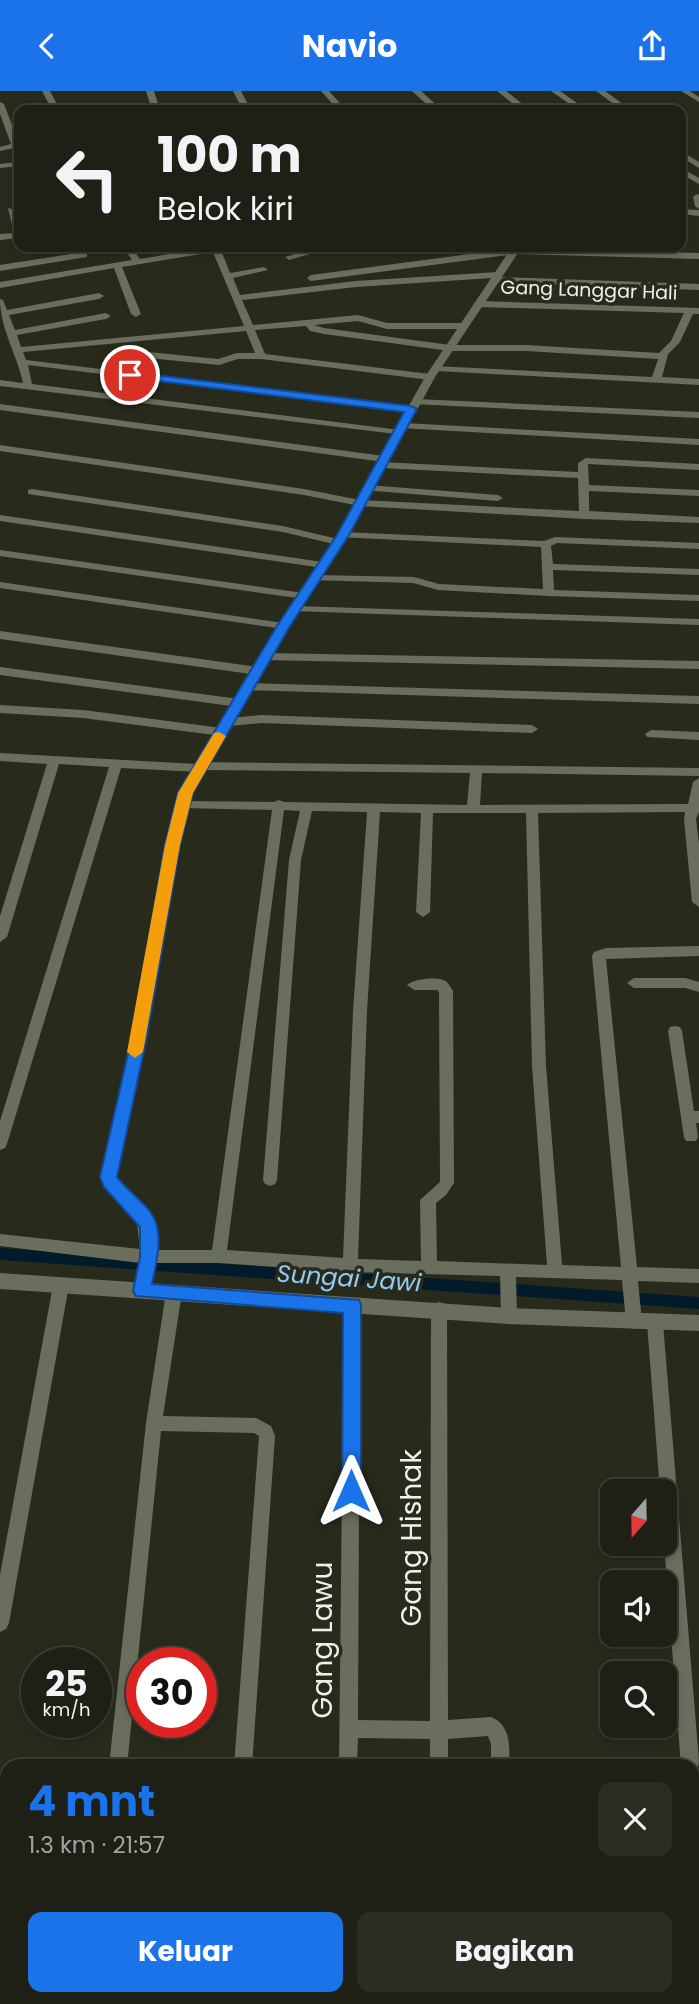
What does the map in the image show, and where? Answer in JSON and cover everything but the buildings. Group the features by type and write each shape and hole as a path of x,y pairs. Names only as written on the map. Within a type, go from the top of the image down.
{"street":[{"path":"325,91 338,105"},
{"path":"416,91 432,105"},
{"path":"501,91 515,105"},
{"path":"555,91 576,105"},
{"path":"600,91 621,105"},
{"path":"685,91 699,100"},
{"path":"0,104 14,140"},
{"path":"686,154 699,166"},
{"path":"11,210 14,219"},
{"path":"131,252 138,262"},
{"path":"0,285 192,252"},
{"path":"221,252 261,356"},
{"path":"289,257 310,252"},
{"path":"311,278 495,252"},
{"path":"143,1286 148,1258 149,1227 145,1218 110,1182 109,1177 139,1036 173,845 186,793 247,687 340,539 434,372 514,252"},
{"path":"594,252 699,256"},
{"path":"0,268 84,255"},
{"path":"117,265 136,314"},
{"path":"228,275 264,270"},
{"path":"237,298 356,284 497,278 699,287"},
{"path":"4,313 99,296"},
{"path":"0,302 7,328 23,362 28,386"},
{"name":"Gang Langgar Hali","path":"478,304 695,311"},
{"path":"656,380 663,356 695,311"},
{"path":"7,328 106,316"},
{"path":"17,350 358,318 387,326 463,326"},
{"path":"302,324 324,331 450,348 526,348 663,356"},
{"path":"138,354 219,362 237,356 261,356 434,372 699,382"},
{"path":"23,362 414,406 699,415"},
{"path":"0,383 402,430 699,442"},
{"path":"0,407 383,462 583,475"},
{"path":"0,448 303,492 360,503 699,520"},
{"path":"584,516 583,463 589,460 699,467"},
{"path":"367,488 498,498"},
{"path":"585,488 699,493"},
{"path":"32,492 340,539 546,544 555,540 699,546"},
{"path":"0,519 323,565"},
{"path":"546,544 550,593"},
{"path":"0,553 304,596"},
{"path":"549,567 699,572"},
{"path":"315,578 414,580 438,587 550,593 699,597"},
{"path":"0,585 284,626"},
{"path":"296,609 699,622"},
{"path":"0,635 257,671"},
{"path":"266,657 699,665"},
{"path":"0,671 239,703"},
{"path":"247,687 699,700"},
{"path":"0,709 225,727 261,719 532,729"},
{"path":"651,734 699,736"},
{"path":"0,757 116,765 200,767 699,772"},
{"path":"0,937 54,761"},
{"path":"0,1144 60,957 116,765"},
{"path":"473,809 476,771"},
{"path":"699,782 695,808 699,902"},
{"path":"184,804 427,809 695,808"},
{"path":"219,1256 278,804"},
{"path":"270,1180 295,860 307,806"},
{"path":"350,1265 360,1011 374,808"},
{"path":"532,808 539,1066 555,1272"},
{"path":"423,912 427,809"},
{"path":"633,1318 599,956 606,953 699,951"},
{"path":"634,983 685,983 699,987"},
{"path":"414,985 441,985 446,991 447,1183 428,1200 429,1268"},
{"path":"675,1031 693,1117 691,1137"},
{"path":"0,1240 148,1258 219,1256 508,1273 555,1272 630,1281 699,1276"},
{"path":"508,1273 509,1309"},
{"path":"0,1281 143,1286 174,1292 352,1305 509,1309 633,1318 654,1323 699,1324"},
{"path":"0,1623 61,1285"},
{"path":"119,1759 154,1423 174,1292"},
{"name":"Gang Lawu","path":"348,1759 352,1305"},
{"name":"Gang Hishak","path":"439,1309 439,1759"},
{"path":"654,1323 689,1759"},
{"path":"154,1423 256,1426 265,1431 267,1436 244,1759"},
{"path":"350,1729 439,1730 491,1726 496,1730 499,1739 500,1759"}],"waterway":[{"name":"Sungai Jawi","path":"0,1254 699,1303"}],"slow traffic":[{"path":"135,1052 173,845 186,793 219,736"}],"route":[{"path":"130,375 411,409 343,535 284,626 186,793 173,845 139,1036 109,1171 110,1182 145,1218 149,1227 149,1257 142,1291 352,1305 351,1491"}]}
